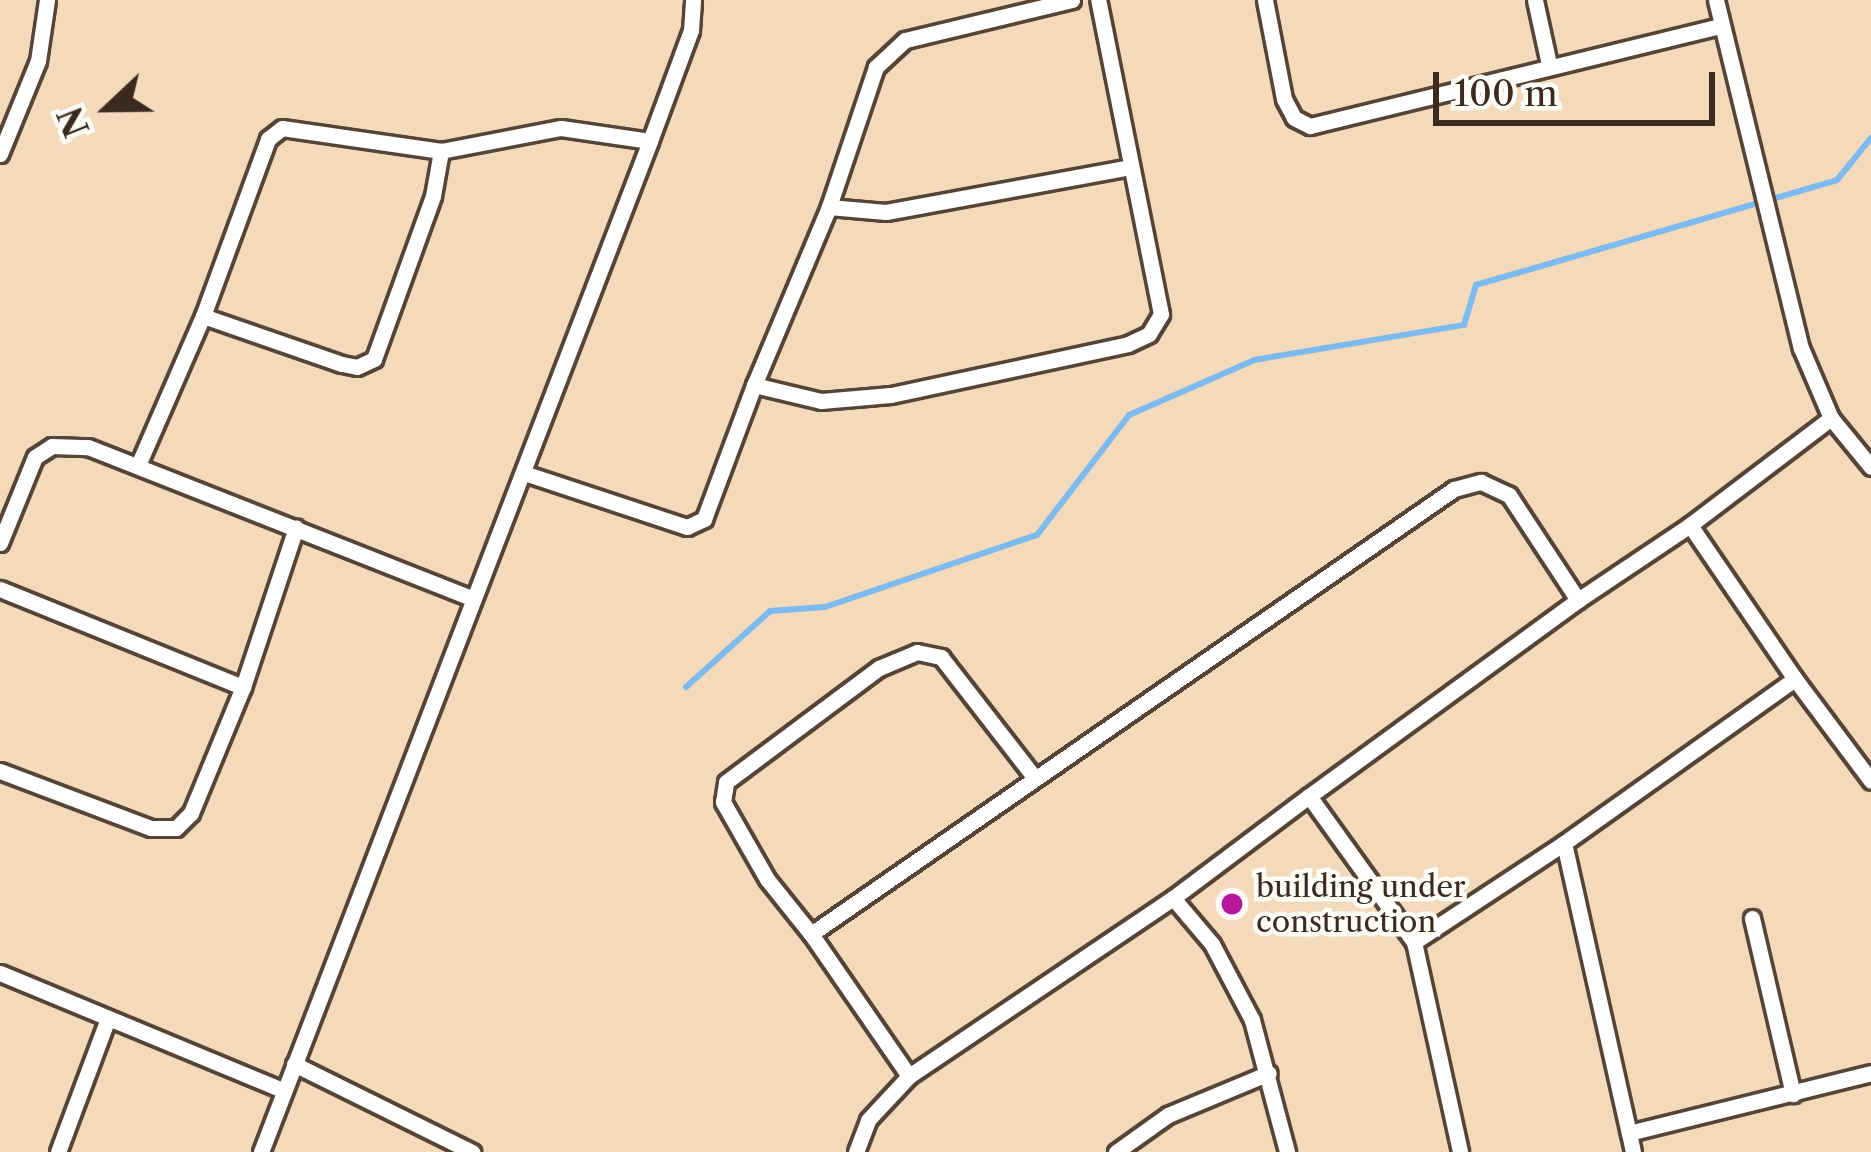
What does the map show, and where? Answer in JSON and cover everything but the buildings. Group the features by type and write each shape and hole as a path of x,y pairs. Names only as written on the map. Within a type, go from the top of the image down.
{"street":[{"path":"0,154 38,61 47,0"},
{"path":"261,1152 692,30 692,0"},
{"path":"524,473 687,527 704,519 829,207 876,67 905,40 1072,0"},
{"path":"754,386 821,401 891,395 1128,344 1149,334 1161,314 1098,0"},
{"path":"1265,0 1284,99 1294,118 1310,126 1549,64 1721,26"},
{"path":"1535,0 1549,64"},
{"path":"1716,0 1801,348 1831,418 1871,467"},
{"path":"139,463 202,316 268,139 282,128 441,151 560,128 650,141"},
{"path":"202,316 342,364 357,367 374,359 434,196 441,151"},
{"path":"829,207 886,212 1130,167"},
{"path":"856,1152 868,1120 909,1076 1173,898 1831,418"},
{"path":"0,543 35,457 52,446 88,447 139,463 473,599"},
{"path":"811,934 1454,488 1480,482 1509,495 1578,600"},
{"path":"1690,525 1871,781"},
{"path":"0,771 151,828 176,828 191,813 243,687 296,529"},
{"path":"0,589 243,687"},
{"path":"909,1076 767,879 723,802 726,782 879,668 917,652 941,657 1035,778"},
{"path":"1414,942 1564,844 1795,679"},
{"path":"1309,796 1414,942 1460,1152"},
{"path":"1564,844 1634,1152"},
{"path":"1173,898 1212,944 1252,1020 1286,1152"},
{"path":"1753,918 1793,1094"},
{"path":"0,973 283,1090"},
{"path":"58,1152 108,1018"},
{"path":"294,1064 472,1152"},
{"path":"1116,1152 1168,1114 1269,1073"},
{"path":"1630,1133 1871,1073"}],"waterway":[{"path":"686,687 770,611 825,607 1037,535 1129,415 1254,360 1464,325 1476,285 1837,180 1871,138"}],"place":[{"name":"building under construction","path":"1232,904"}]}
